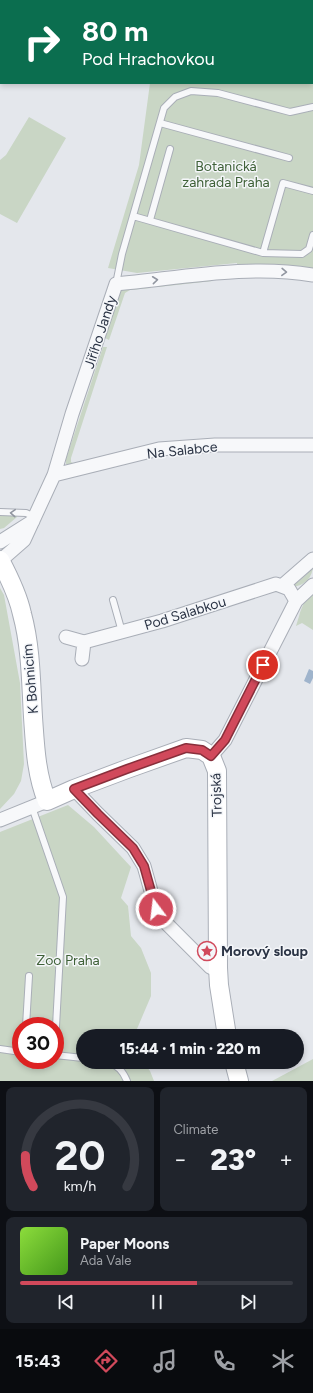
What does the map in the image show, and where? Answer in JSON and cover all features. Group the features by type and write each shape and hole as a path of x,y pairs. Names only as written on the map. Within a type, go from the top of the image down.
{"street":[{"name":"Jiřího Jandy","path":"0,561 25,543 31,517 54,475 72,414 116,284 243,270 313,275"},
{"name":"Na Salabce","path":"54,475 159,450 215,445 313,445"},
{"path":"0,542 31,517"},
{"path":"296,601 289,589 282,586 313,559"},
{"name":"K Bohnicím","path":"0,561 18,599 23,614 28,647 36,759 42,790 39,804"},
{"name":"Pod Salabkou","path":"84,642 162,621 276,584 282,586"},
{"name":"Trojská","path":"226,1029 218,968 217,771 211,756 225,740 296,601 313,585"},
{"path":"66,637 84,642 82,659"},
{"path":"0,820 74,789 186,748 202,750 211,756"},
{"path":"74,789 133,848 144,866 156,909 163,920 210,967 218,968"},
{"path":"236,1069 239,1081"}],"lane":[{"path":"116,284 119,265 164,108 175,97 191,91 218,93 290,112 313,107"},
{"path":"160,123 289,158"},
{"path":"150,220 170,149"},
{"path":"263,253 283,183 313,191"},
{"path":"133,216 263,253 302,254 309,249 313,235"},
{"path":"0,512 31,517"},
{"path":"112,600 122,632"},
{"path":"39,804 63,896 57,1017"},
{"path":"27,1017 29,976"},
{"path":"0,1049 12,1051"},
{"path":"64,1056 76,1057"},
{"path":"120,1069 124,1072 127,1081"}],"green space":[{"name":"Botanická zahrada Praha","path":"150,84 313,84 313,271 237,268 237,263 137,273 108,268 139,165"},
{"path":"29,117 66,138 17,223 0,214 0,160 6,155"},
{"path":"212,279 213,281 158,287 158,284"},
{"path":"151,286 151,288 130,290 125,293 109,340 105,338 122,289"},
{"path":"103,347 107,347 71,458 71,462 73,463 71,467 66,464 66,459"},
{"path":"16,514 17,517 4,528 0,529 0,515"},
{"path":"313,565 313,570 310,577 304,583 292,587 295,580 298,582 308,573 307,571"},
{"path":"0,588 4,595 20,683 24,764 21,781 14,794 0,809"},
{"path":"313,595 313,630 302,623 296,626 303,604"},
{"name":"Zoo Praha","path":"68,805 94,827 131,867 121,898 128,906 131,936 141,948 151,973 151,996 137,1029 76,1029 76,1069 148,1069 154,1081 0,1081 0,832"},
{"path":"313,1059 313,1081 272,1081 294,1069 304,1069 304,1064"}],"water":[{"path":"309,669 313,671 313,678 310,684 304,681"}],"place":[{"name":"Morový sloup","path":"207,951"}],"route":[{"path":"156,909 144,866 133,848 74,789 186,748 202,750 211,756 225,740 263,665"}]}
